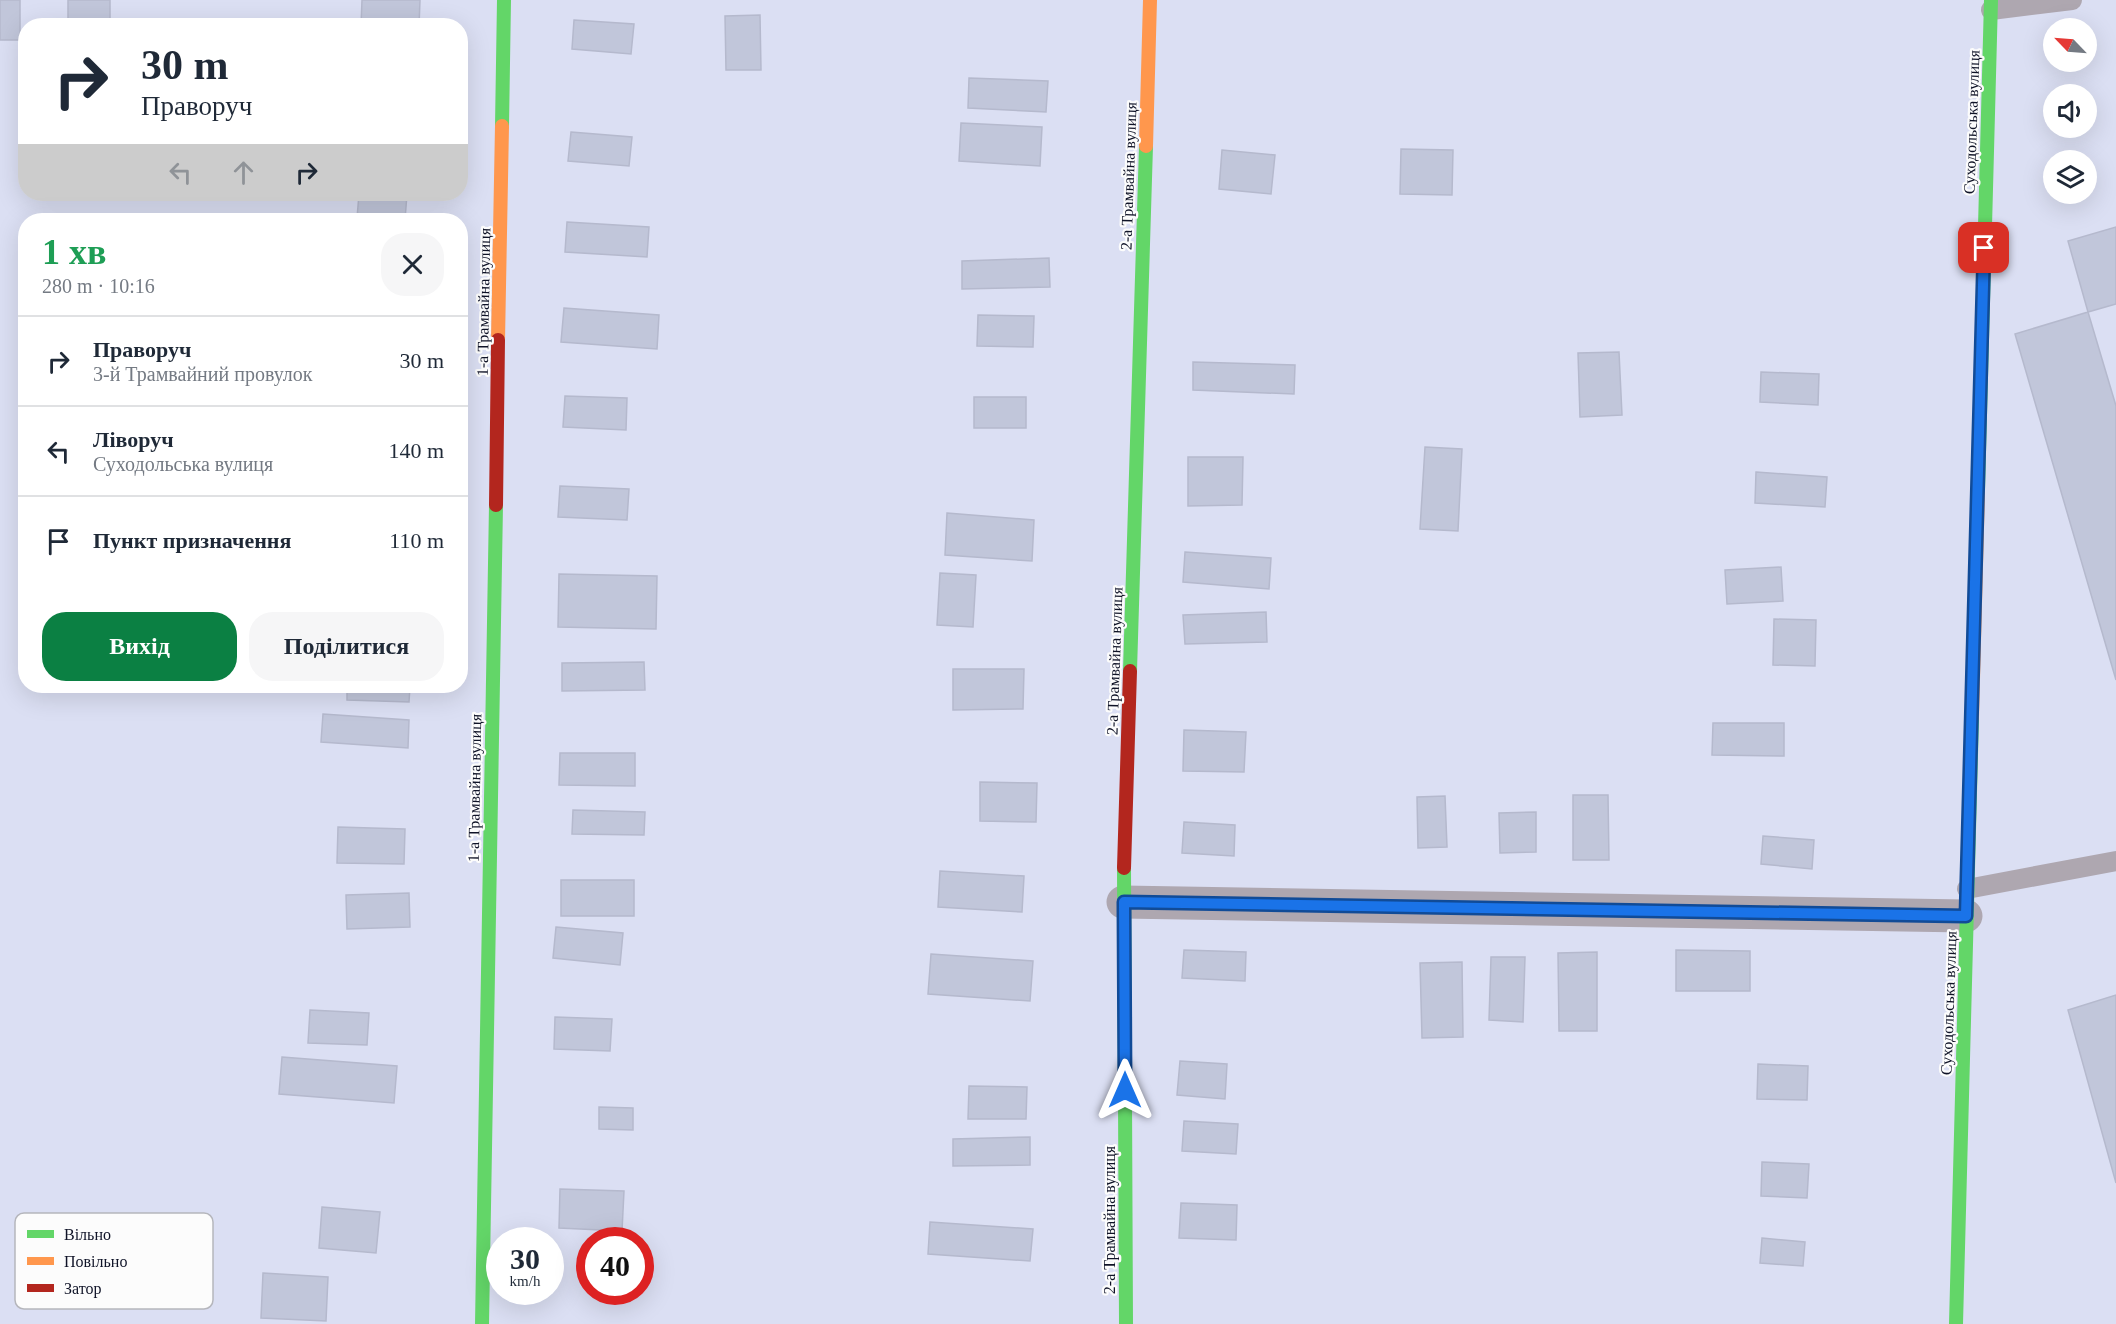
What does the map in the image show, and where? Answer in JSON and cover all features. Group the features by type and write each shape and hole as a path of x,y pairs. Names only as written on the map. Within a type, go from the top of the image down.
{"street":[{"name":"1-а Трамвайна вулиця","path":"482,1324 504,0"},
{"name":"2-а Трамвайна вулиця","path":"1126,1324 1124,902 1150,0"},
{"name":"Суходольська вулиця","path":"1956,1324 1991,5"},
{"path":"1124,902 1967,903"}],"lane":[{"path":"1991,5 2072,0"},
{"path":"1967,903 2116,861"}],"building":[{"path":"0,0 20,0 18,40 0,40"},
{"path":"68,0 110,0 110,18 68,18"},
{"path":"362,0 420,0 419,18 361,18"},
{"path":"760,15 761,70 726,70 725,16"},
{"path":"574,20 634,24 631,54 572,49"},
{"path":"969,78 1048,81 1046,112 968,108"},
{"path":"961,123 1042,127 1040,166 959,161"},
{"path":"571,132 632,137 629,166 568,161"},
{"path":"1401,149 1453,150 1452,195 1400,194"},
{"path":"1222,150 1275,155 1271,194 1219,189"},
{"path":"358,201 406,201 406,213 357,213"},
{"path":"567,222 649,227 647,257 565,252"},
{"path":"2116,227 2116,304 2088,312 2068,241"},
{"path":"1049,258 1050,287 962,289 962,261"},
{"path":"564,308 659,315 657,349 561,342"},
{"path":"2088,312 2116,406 2116,680 2015,334"},
{"path":"978,315 1034,316 1033,347 977,346"},
{"path":"1619,352 1622,415 1580,417 1578,353"},
{"path":"1193,362 1295,365 1294,394 1193,390"},
{"path":"1761,372 1819,374 1818,405 1760,402"},
{"path":"565,396 627,398 626,430 563,427"},
{"path":"974,397 1026,397 1026,428 974,428"},
{"path":"1425,447 1462,449 1458,531 1420,529"},
{"path":"1188,457 1243,457 1242,505 1188,506"},
{"path":"1756,472 1827,477 1825,507 1755,503"},
{"path":"560,486 629,489 627,520 558,517"},
{"path":"947,513 1034,520 1032,561 945,555"},
{"path":"1185,552 1271,558 1269,589 1183,582"},
{"path":"1781,567 1783,601 1727,604 1725,570"},
{"path":"940,573 976,575 973,627 937,625"},
{"path":"559,574 657,576 656,629 558,627"},
{"path":"1266,612 1267,642 1185,644 1183,615"},
{"path":"1774,619 1816,620 1815,666 1773,665"},
{"path":"644,662 645,690 562,691 562,663"},
{"path":"953,669 1024,669 1023,709 953,710"},
{"path":"347,693 410,693 409,702 347,700"},
{"path":"323,714 409,720 408,748 321,742"},
{"path":"1713,723 1784,723 1784,756 1712,755"},
{"path":"1184,730 1246,732 1244,772 1183,771"},
{"path":"560,753 635,753 635,786 559,785"},
{"path":"980,782 1037,783 1036,822 980,821"},
{"path":"1573,795 1608,795 1609,860 1573,860"},
{"path":"1445,796 1447,847 1418,848 1417,797"},
{"path":"573,810 645,812 644,835 572,834"},
{"path":"1536,812 1536,852 1500,853 1499,813"},
{"path":"1184,822 1235,825 1234,856 1182,853"},
{"path":"338,827 405,829 404,864 337,863"},
{"path":"1763,836 1814,840 1812,869 1761,864"},
{"path":"940,871 1024,876 1022,912 938,907"},
{"path":"561,880 634,880 634,916 561,916"},
{"path":"409,893 410,927 347,929 346,895"},
{"path":"556,927 623,933 620,965 553,958"},
{"path":"1184,950 1246,952 1245,981 1182,978"},
{"path":"1676,950 1750,951 1750,991 1676,991"},
{"path":"1597,952 1597,1031 1559,1031 1558,953"},
{"path":"931,954 1033,961 1030,1001 928,994"},
{"path":"1491,957 1525,957 1523,1022 1489,1020"},
{"path":"1462,962 1463,1037 1422,1038 1420,963"},
{"path":"2116,995 2116,1183 2068,1010"},
{"path":"310,1010 369,1013 367,1045 308,1043"},
{"path":"555,1017 612,1019 610,1051 554,1049"},
{"path":"282,1057 397,1066 394,1103 279,1094"},
{"path":"1180,1061 1227,1064 1225,1099 1177,1095"},
{"path":"1758,1064 1808,1066 1807,1100 1757,1099"},
{"path":"969,1086 1027,1087 1026,1119 968,1119"},
{"path":"599,1107 633,1108 633,1130 599,1129"},
{"path":"1184,1121 1238,1124 1236,1154 1182,1151"},
{"path":"1030,1137 1030,1165 953,1166 953,1139"},
{"path":"1762,1162 1809,1164 1807,1198 1761,1196"},
{"path":"560,1189 624,1191 622,1227 576,1227 576,1229 559,1227"},
{"path":"1181,1203 1237,1205 1236,1240 1179,1238"},
{"path":"322,1207 380,1212 376,1253 319,1248"},
{"path":"930,1222 1033,1229 1030,1261 928,1254"},
{"path":"1762,1238 1805,1242 1803,1266 1760,1263"},
{"path":"263,1273 328,1277 326,1321 261,1318"}],"traffic: fast":[{"path":"502,126 504,0"},
{"path":"1978,491 1991,0"},
{"path":"1130,671 1146,146"},
{"path":"482,1324 496,505"},
{"path":"1956,1324 1972,717"},
{"path":"1124,868 1126,1324"}],"traffic: slow":[{"path":"1146,146 1150,0"},
{"path":"498,340 502,126"},
{"path":"1972,717 1978,491"}],"traffic: jam":[{"path":"496,505 498,340"},
{"path":"1124,868 1130,671"}],"route":[{"path":"1125,1090 1124,902 1966,916 1984,248"}]}
